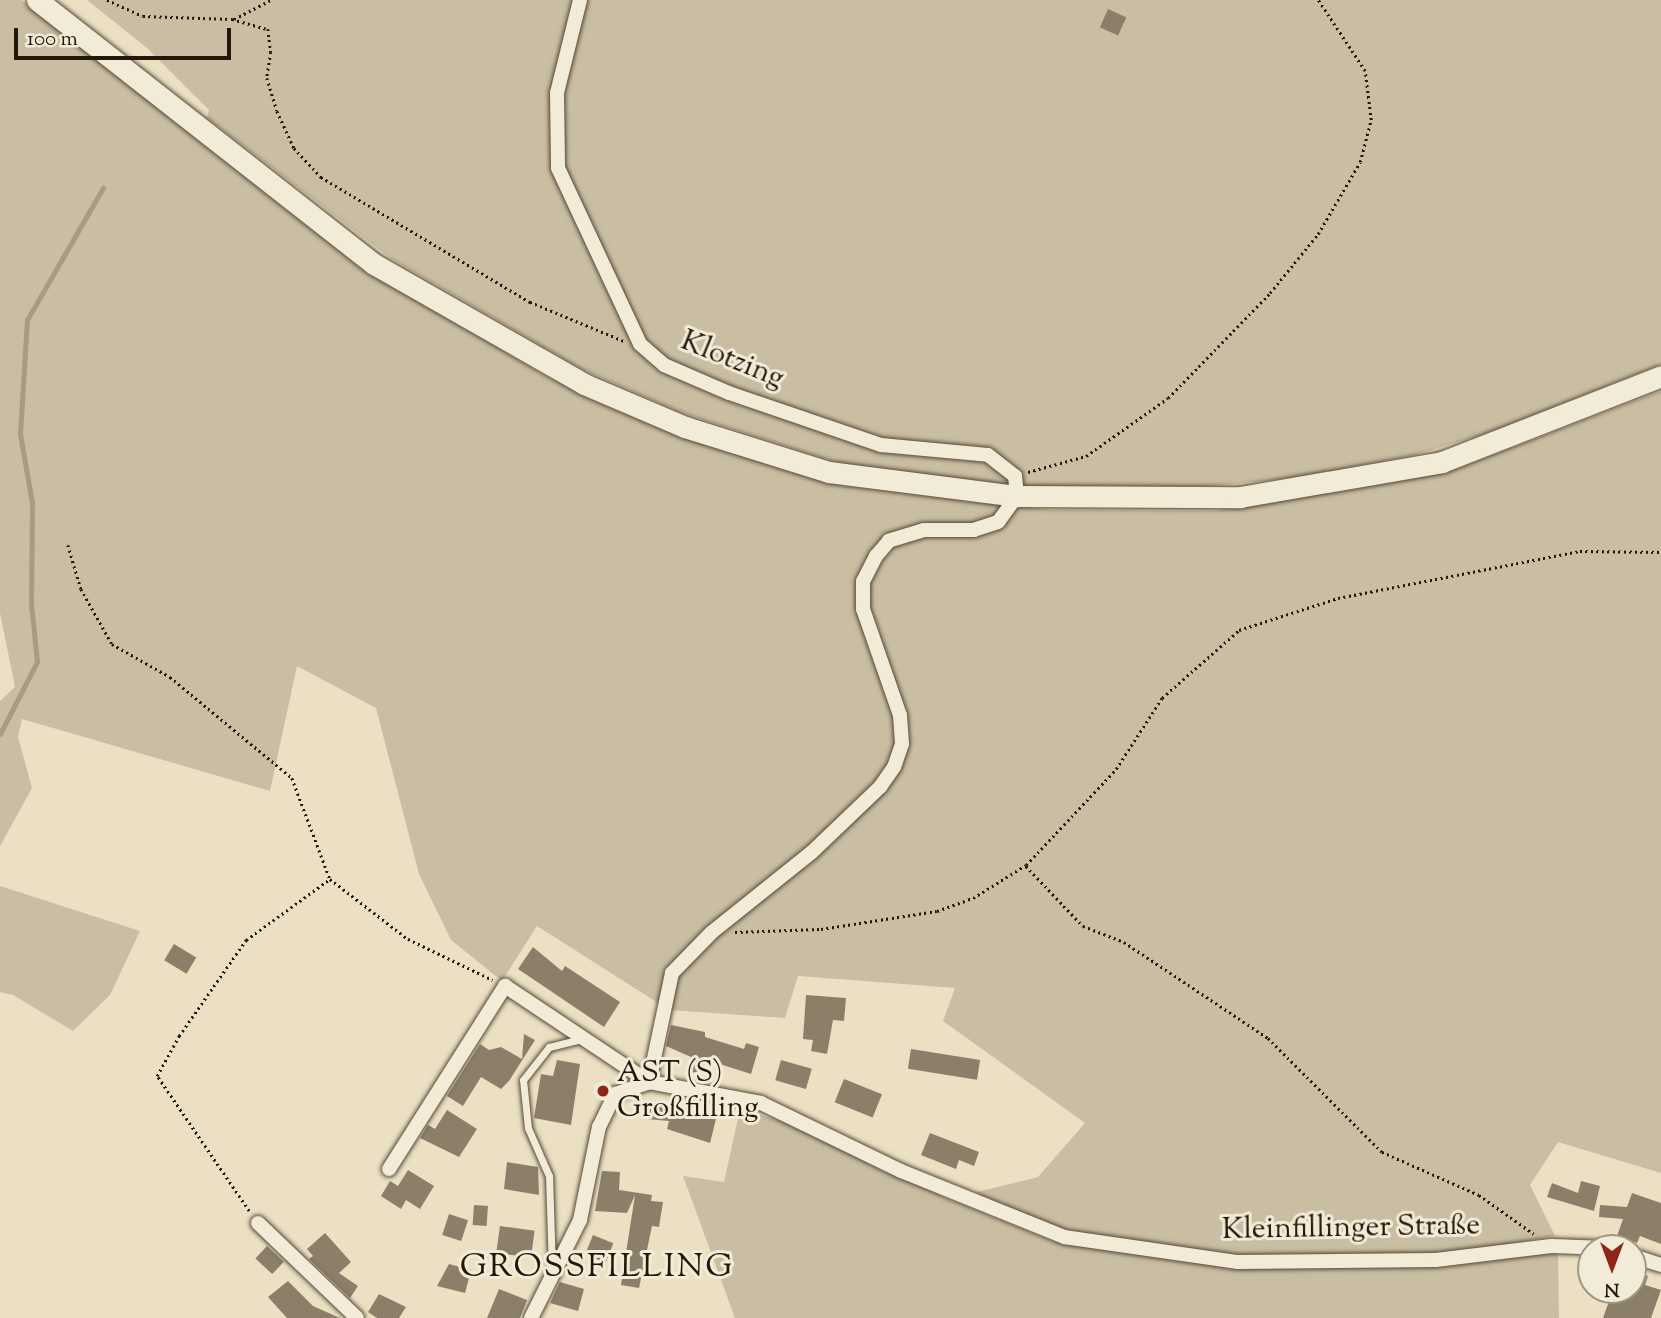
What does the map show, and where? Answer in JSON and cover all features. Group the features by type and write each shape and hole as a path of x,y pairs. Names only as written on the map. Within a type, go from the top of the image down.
{"main road":[{"path":"37,0 374,264 584,384 685,427 829,471 1016,486 1240,497 1442,462 1517,436 1661,376"}],"street":[{"name":"Klotzing","path":"580,0 557,93 558,168 640,344 664,365 729,393 881,445 988,455 1016,486"},
{"path":"649,1082 672,974 711,933 812,852 880,787 894,767 902,744 900,715 863,609 863,581 876,556 889,541 924,530 974,530 998,522 1016,486"},
{"path":"389,1169 505,986 580,1039 649,1082"},
{"path":"531,1318 552,1270 580,1220 599,1128 615,1094 649,1082"},
{"name":"Kleinfillinger Straße","path":"649,1082 761,1103 901,1171 1064,1237 1238,1262 1436,1260 1551,1246 1577,1247"},
{"path":"258,1223 357,1318"}],"lane":[{"path":"552,1270 549,1176 528,1128 523,1080 549,1047 580,1039"}],"path":[{"path":"107,0 143,16 232,19 268,29 271,52 267,78 277,111 294,148 321,177 530,302 585,329 640,344"},
{"path":"232,19 271,0"},
{"path":"1016,486 1086,456 1168,398 1270,292 1318,234 1360,162 1371,120 1365,71 1318,0"},
{"path":"68,545 81,589 112,644 170,677 292,778 330,879 408,939 505,986"},
{"path":"711,933 821,929 937,911 973,898 1026,865 1116,769 1162,698 1239,630 1338,598 1580,551 1661,552"},
{"path":"1026,865 1083,926 1124,942 1268,1038 1382,1152 1479,1195 1551,1246"},
{"path":"258,1223 157,1076 179,1036 246,940 330,879"}],"shaded area":[{"path":"0,0 21,0 360,262 545,376 668,431 845,486 1049,510 1216,511 1459,468 1661,391 1661,1173 1558,1142 1530,1185 1555,1236 1438,1256 1238,1259 1072,1233 1010,1214 977,1192 1038,1177 1085,1123 943,1021 955,988 798,976 785,1018 669,1010 537,926 502,981 451,940 419,874 376,708 297,666 270,791 22,719 18,737 32,788 0,846 0,701 15,687 0,613"},
{"path":"87,0 1661,0 1661,364 1494,431 1414,455 1302,477 1209,486 982,487 845,465 683,413 582,369 392,259 207,118 209,110 147,48"},
{"path":"0,886 140,931 110,995 73,1031 13,995 0,992"},
{"path":"740,1109 808,1129 945,1198 1052,1241 1205,1263 1382,1267 1558,1253 1559,1318 735,1318 683,1176 724,1182"}],"building":[{"path":"1108,9 1126,17 1118,35 1100,27"},
{"path":"174,944 196,957 187,974 164,960"},
{"path":"533,947 562,971 565,966 620,1002 604,1027 518,969"},
{"path":"806,995 846,998 844,1021 833,1020 827,1054 811,1051 813,1040 803,1039"},
{"path":"671,1025 705,1032 705,1037 744,1049 746,1043 759,1047 751,1074 704,1059 702,1073 690,1072 691,1057 666,1046"},
{"path":"524,1034 535,1040 509,1081 501,1089 481,1077 463,1106 447,1096 480,1044 489,1050 501,1047 522,1059"},
{"path":"911,1049 980,1060 977,1080 908,1069"},
{"path":"557,1060 580,1064 571,1125 534,1118 541,1074 553,1076"},
{"path":"781,1060 812,1069 806,1089 775,1080"},
{"path":"844,1079 882,1094 873,1118 835,1102"},
{"path":"648,1104 673,1105 716,1119 710,1143 667,1129 669,1121 647,1119"},
{"path":"447,1110 477,1129 459,1157 420,1138 428,1125 435,1129"},
{"path":"930,1133 979,1152 974,1166 959,1160 956,1169 921,1155"},
{"path":"507,1162 538,1167 539,1195 504,1189"},
{"path":"408,1170 434,1186 420,1209 406,1200 401,1209 381,1196 390,1181 398,1186"},
{"path":"602,1171 620,1172 619,1190 652,1195 651,1201 663,1202 659,1227 652,1226 639,1288 621,1285 635,1195 627,1213 595,1211"},
{"path":"1581,1181 1600,1186 1594,1211 1547,1197 1552,1183 1578,1193"},
{"path":"1632,1193 1661,1203 1661,1244 1647,1239 1647,1234 1618,1234 1623,1219 1599,1217 1600,1205 1627,1207"},
{"path":"474,1205 488,1206 487,1226 473,1225"},
{"path":"449,1214 468,1220 461,1241 442,1235"},
{"path":"500,1226 535,1231 531,1258 496,1253"},
{"path":"325,1233 351,1262 339,1273 358,1286 350,1298 309,1259 313,1256 307,1249"},
{"path":"593,1235 613,1243 606,1263 585,1254"},
{"path":"267,1246 284,1262 272,1274 255,1258"},
{"path":"449,1264 471,1270 465,1293 437,1286"},
{"path":"288,1281 313,1306 340,1318 287,1318 268,1297"},
{"path":"560,1282 584,1289 578,1311 550,1303"},
{"path":"1647,1286 1661,1290 1651,1318 1603,1318 1608,1304 1647,1304"},
{"path":"499,1289 527,1300 520,1318 487,1318"},
{"path":"379,1294 406,1307 399,1318 377,1318 368,1312"}],"waterway":[{"path":"0,734 37,662 31,604 32,503 20,434 27,320 103,188"}],"place":[{"name":"AST (S) Großfilling","path":"603,1091"}],"district":[{"name":"GROSSFILLING","path":"597,1269"}]}
